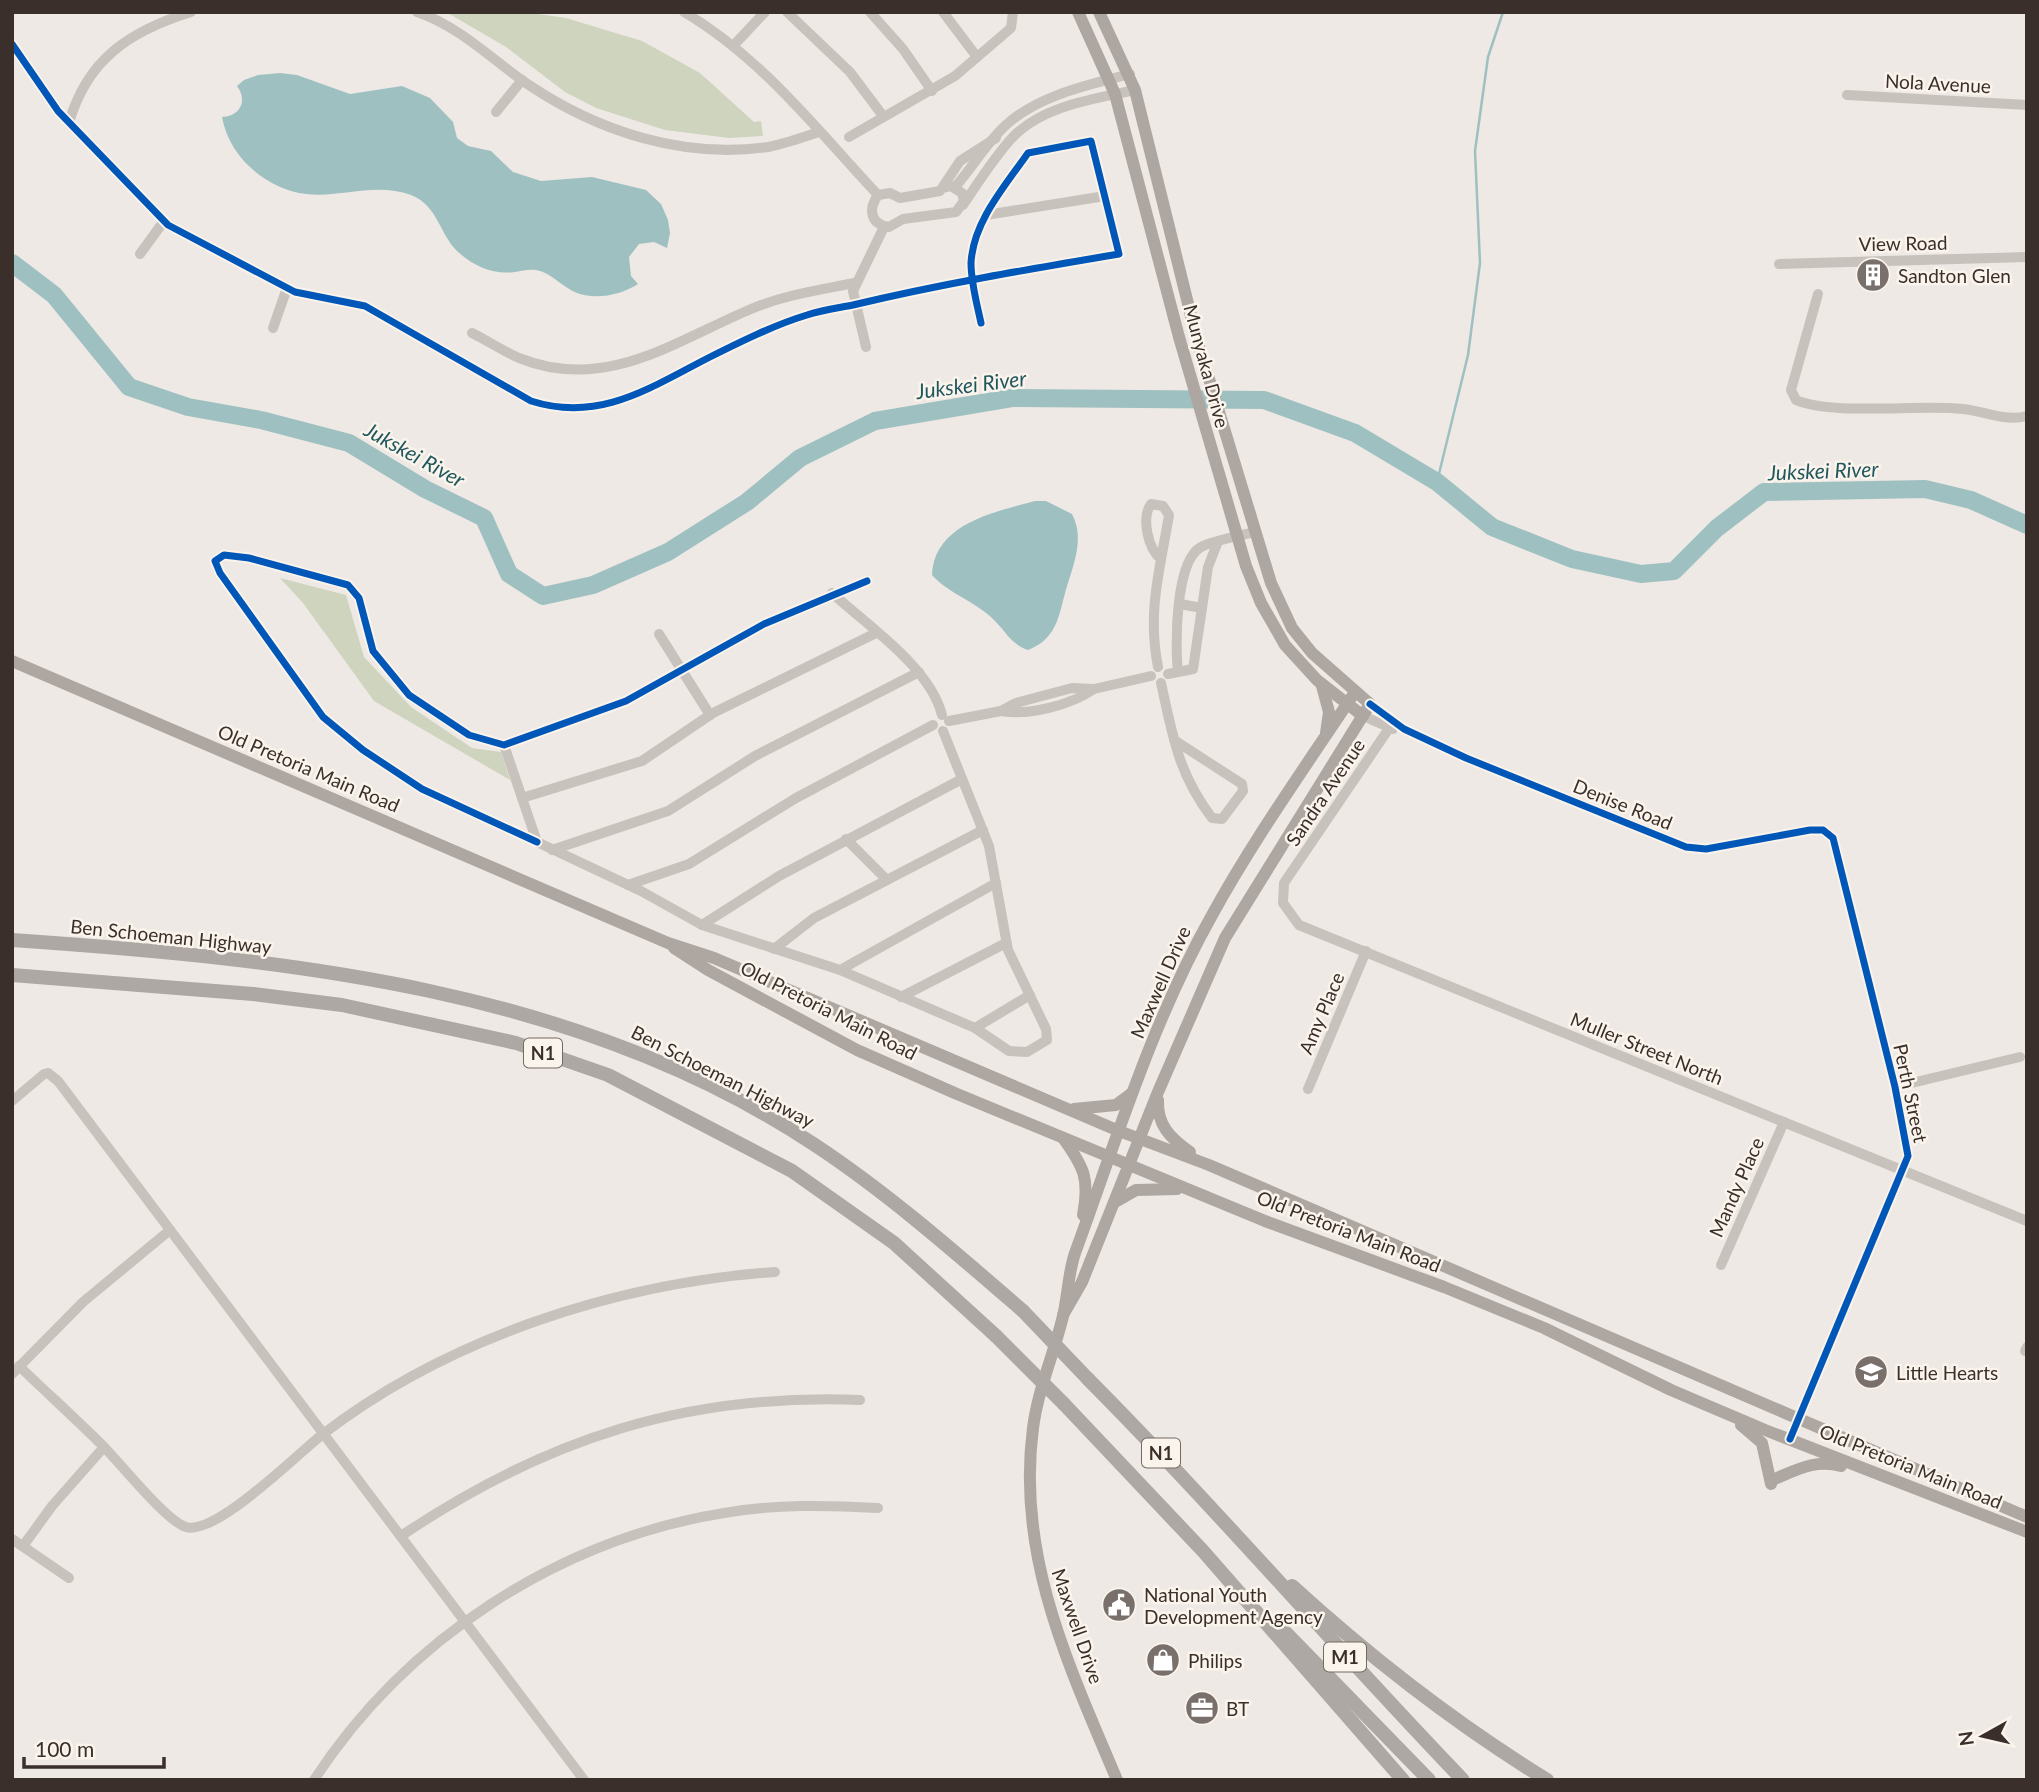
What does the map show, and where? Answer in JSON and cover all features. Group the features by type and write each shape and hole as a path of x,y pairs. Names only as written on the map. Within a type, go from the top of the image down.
{"highway":[{"name":"Ben Schoeman Highway","path":"12,940 348,975 425,989 526,1014 620,1045 748,1106 813,1144 943,1242 1023,1311 1231,1531"},
{"name":"N1","path":"12,975 253,994 342,1005 516,1044 608,1075 792,1171 894,1243 996,1336 1203,1551"},
{"name":"M1","path":"1231,1531 1463,1780"},
{"path":"1231,1531 1410,1685 1478,1736 1547,1780"},
{"name":"M1","path":"1203,1551 1332,1678 1429,1780"},
{"path":"1203,1551 1403,1780"}],"main road":[{"name":"Munyaka Drive","path":"1078,12 1115,94 1179,337 1249,575 1274,628 1301,664 1346,705 1363,716"},
{"name":"Munyaka Drive","path":"1099,12 1130,74 1135,90 1196,335 1236,475 1271,583 1293,628 1312,653 1370,704"},
{"name":"Old Pretoria Main Road","path":"12,661 668,943 726,963 1119,1131 1209,1165 1606,1339 1799,1418 2027,1517"},
{"path":"1321,684 1329,712 1325,740"},
{"name":"Maxwell Drive","path":"1117,1780 1056,1633 1038,1572 1033,1536 1030,1467 1032,1429 1044,1374 1063,1315 1069,1272 1078,1246 1119,1131 1186,967 1211,917 1355,692"},
{"name":"Maxwell Drive","path":"1063,1315 1082,1282 1203,985 1238,913 1370,704"},
{"name":"Old Pretoria Main Road","path":"668,943 708,970 857,1050 1188,1189 1481,1303 1687,1396 2027,1532"},
{"path":"1067,1109 1093,1110 1116,1105 1135,1091"},
{"path":"1158,1092 1159,1116 1168,1136 1209,1165"},
{"path":"1063,1138 1080,1164 1087,1183 1078,1246"},
{"path":"1115,1202 1145,1188 1188,1189"},
{"path":"1687,1396 1756,1436 1764,1449 1771,1482 1818,1462 1898,1482"}],"street":[{"path":"69,123 77,93 100,60 166,20 191,12"},
{"path":"417,12 463,35 522,80 593,122 636,137 723,151 772,146 819,132"},
{"path":"684,12 734,45 780,88 878,195"},
{"path":"734,45 765,12"},
{"path":"787,12 850,72 883,116"},
{"path":"870,12 903,49 932,91"},
{"path":"943,12 977,57"},
{"path":"849,138 883,116 932,91 977,57 1011,28 1013,12"},
{"path":"12,44 69,123 164,221 287,288 365,306 531,401 545,405 586,408 647,392 711,356 807,315 972,278 1119,254 1091,141 1028,153 986,215 971,262 972,278 981,323"},
{"path":"900,198 955,187 1004,126 1033,106 1051,97 1130,74"},
{"path":"496,111 522,80"},
{"path":"903,219 905,208 900,198 890,193 878,195 872,205 872,216 884,227 895,226 903,219 956,212 1013,136 1046,114 1135,90"},
{"name":"Nola Avenue","path":"1847,95 2027,105"},
{"path":"947,212 938,203 942,190 960,161 996,138"},
{"path":"955,187 962,193 962,206"},
{"path":"986,215 1105,196"},
{"path":"140,254 164,221"},
{"path":"866,347 854,304 854,283 884,227"},
{"name":"View Road","path":"1779,264 2027,257"},
{"path":"472,333 520,358 545,365 572,370 608,368 646,358 776,300 854,283"},
{"path":"273,328 287,288"},
{"path":"1818,294 1791,390 1796,400 1837,406 1963,408 2009,418 2027,416"},
{"path":"628,885 689,864 796,798 942,723 1026,705 1070,700 1094,689 1151,676 1158,667 1151,627 1169,515 1166,508 1153,504 1147,511 1149,541 1154,553 1161,559"},
{"path":"1173,673 1180,604 1185,577 1194,553 1202,546 1254,532"},
{"path":"1161,683 1173,673 1193,669 1208,568 1217,544"},
{"path":"832,593 933,688 942,723 983,830 996,883 1006,943 1046,1029 1047,1040 1044,1044 1018,1054 975,1028 840,970 702,925 628,885 422,789 363,750 323,717 220,573 215,561 224,555 249,558 348,585 359,598 373,651 409,695 470,735 504,745 604,710 764,624 832,593 867,581"},
{"path":"1180,604 1202,608"},
{"path":"522,797 642,761 710,715 876,633"},
{"path":"659,634 710,715"},
{"path":"1158,667 1173,673"},
{"path":"552,850 668,811 755,755 919,672"},
{"path":"1151,676 1154,681 1161,683"},
{"path":"1161,683 1174,740 1184,775 1212,818 1222,819 1242,791 1242,783 1174,740"},
{"path":"1026,705 1066,689 1094,689"},
{"path":"1370,704 1392,725"},
{"name":"Denise Road","path":"1363,716 1404,729 1466,758 1686,847 1706,849 1817,829 1829,834 1835,843"},
{"name":"Sandra Avenue","path":"1284,883 1392,725"},
{"path":"504,745 537,842"},
{"path":"702,925 779,876 962,779"},
{"path":"774,949 814,918 983,830"},
{"path":"846,839 887,880"},
{"name":"Perth Street","path":"1790,1438 1903,1170 1908,1145 1835,843"},
{"path":"840,970 996,883"},
{"name":"Muller Street North","path":"1284,883 1283,903 1299,925 2027,1221"},
{"path":"901,997 1006,943"},
{"name":"Amy Place","path":"1308,1088 1366,951"},
{"path":"975,1028 1030,995"},
{"path":"1895,1087 2020,1057"},
{"path":"12,1101 40,1077 48,1073 53,1076 584,1780"},
{"name":"Mandy Place","path":"1721,1265 1784,1122"},
{"path":"170,1230 83,1302 16,1370 104,1447 172,1518 188,1528 199,1528 229,1513 324,1433 397,1387 474,1347 538,1320 634,1292 699,1280 775,1272"},
{"path":"401,1536 502,1474 568,1445 607,1432 714,1407 784,1400 860,1400"},
{"path":"23,1546 52,1506 104,1447"},
{"path":"314,1780 342,1740 400,1676 464,1622 564,1563 660,1527 760,1508 878,1507"},
{"path":"12,1539 69,1578"}],"green space":[{"path":"446,12 524,12 566,18 642,41 700,73 754,122 761,121 763,136 729,138 665,130 596,108 565,92 506,47"},
{"path":"280,578 346,595 364,657 411,707 472,748 501,752 510,780 374,701 303,603"}],"water":[{"path":"258,75 297,75 350,94 402,86 430,98 453,122 457,138 468,146 491,151 513,172 541,181 592,177 646,190 661,204 668,220 670,233 667,248 654,242 639,244 629,257 631,276 638,284 609,295 585,295 536,270 507,273 491,271 470,261 451,244 427,206 411,195 398,191 371,190 319,195 291,191 277,185 252,169 241,158 232,145 222,117 238,111 242,97 237,86 244,80"},
{"path":"1035,501 1046,501 1072,514 1078,540 1057,622 1039,645 1028,650 1013,641 988,614 946,588 932,575 935,558 943,543 955,532 985,516"}],"waterway":[{"path":"1437,482 1468,355 1480,263 1475,151 1488,57 1503,12"},
{"name":"Jukskei River","path":"12,263 54,295 129,387 188,407 261,420 349,443 425,489 484,518 509,574 543,596 593,585 668,552 747,502 800,458 875,421 1012,398 1264,400 1355,433 1437,482 1492,527 1572,559 1641,574 1674,571 1717,528 1764,492 1925,489 1971,500 2027,525"}],"cycle path":[{"path":"12,44 58,111 168,225 295,292 365,306 531,401 556,407 602,405 646,390 757,334 813,313 952,284 986,277 1119,254 1091,141 1028,153 1000,191 984,219 973,248 971,271 972,278 973,286 981,323"},
{"path":"537,842 422,789 363,750 323,717 220,573 215,561 224,555 249,558 348,585 359,598 373,651 409,695 469,735 504,745 626,701 764,624 867,581"},
{"path":"1370,704 1404,729 1466,758 1686,847 1706,849 1810,830 1823,830 1833,838 1895,1087 1908,1156 1790,1439"}],"place":[{"name":"Sandton Glen","path":"1873,275"},
{"name":"Little Hearts","path":"1871,1372"},
{"name":"National Youth Development Agency","path":"1119,1605"},
{"name":"Philips","path":"1163,1660"},
{"name":"BT","path":"1202,1708"}]}
